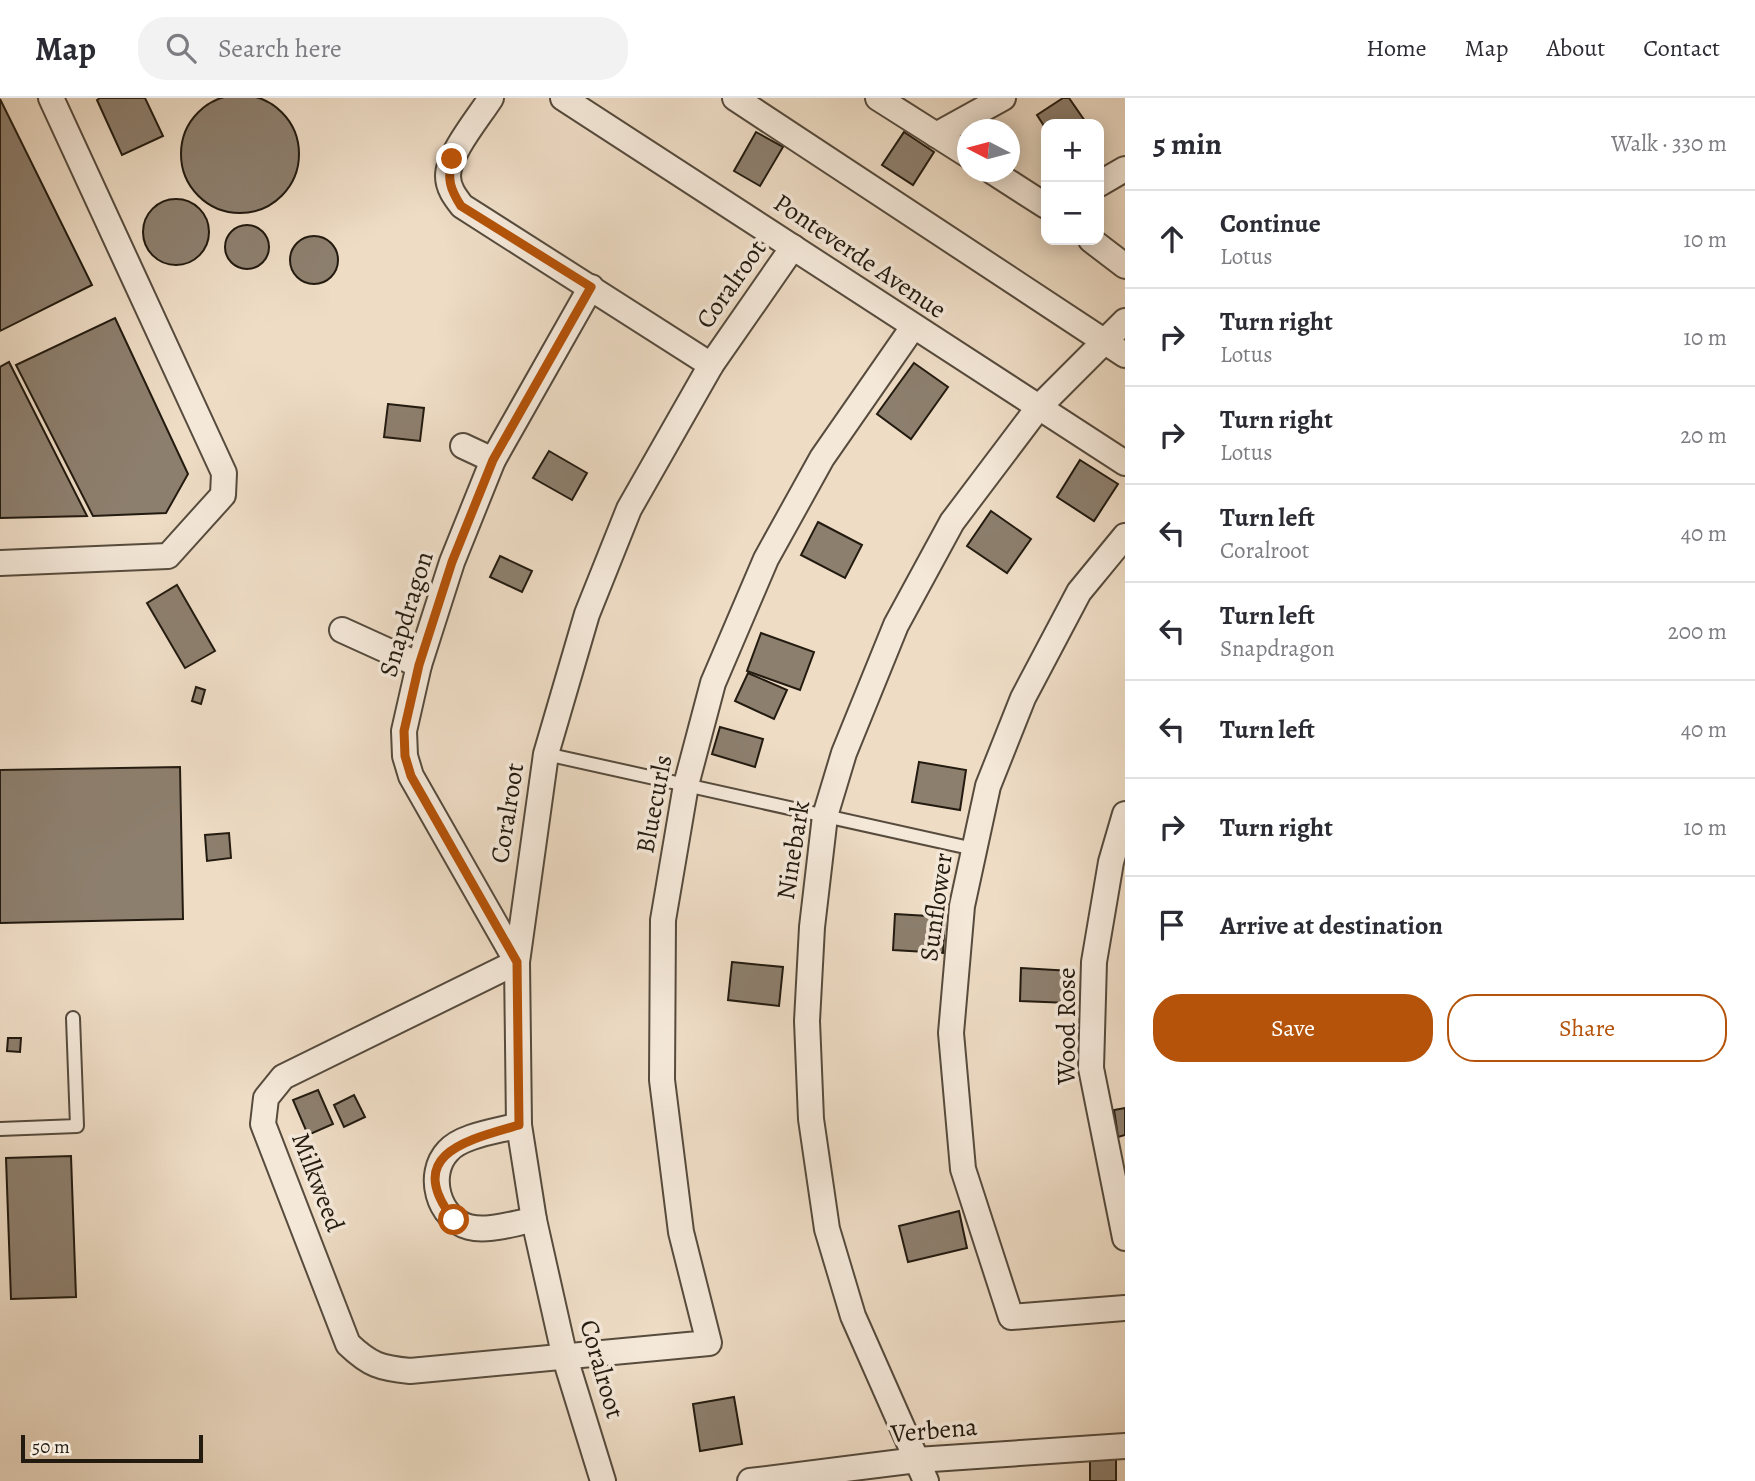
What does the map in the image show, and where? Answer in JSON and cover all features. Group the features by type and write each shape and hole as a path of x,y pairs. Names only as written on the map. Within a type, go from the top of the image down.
{"street":[{"path":"0,563 168,556 223,495 224,473 51,98"},
{"path":"491,98 452,159 448,175 450,188 461,206 711,365"},
{"name":"Ponteverde Avenue","path":"563,98 1125,463"},
{"path":"735,98 1125,355"},
{"path":"878,98 957,148"},
{"path":"936,135 1003,98"},
{"path":"1102,182 1125,169"},
{"path":"1009,182 1041,203"},
{"path":"1098,245 1125,266"},
{"name":"Coralroot","path":"603,1481 565,1358 534,1220 519,1125 517,962 546,754 587,614 629,509 711,365 793,247"},
{"name":"Snapdragon","path":"517,962 411,776 405,756 404,731 419,665 452,562 493,460 591,287"},
{"name":"Ninebark","path":"922,1470 853,1317 827,1229 811,1119 807,1021 812,927 825,816 844,753 896,625 952,522 1038,408 1125,321"},
{"name":"Bluecurls","path":"709,1343 681,1233 662,1080 663,920 686,785 713,683 766,559 822,458 914,327"},
{"path":"463,446 493,460"},
{"name":"Sunflower","path":"1125,536 1079,592 1023,698 988,786 962,906 951,1033 963,1169 1011,1317 1125,1308"},
{"path":"342,630 419,665"},
{"name":"Wood Rose","path":"1125,814 1111,862 1094,962 1091,1068 1125,1238"},
{"name":"Milkweed","path":"517,962 282,1077 266,1098 263,1124 348,1344 363,1359 381,1368 410,1371 709,1343"},
{"path":"519,1125 465,1141 448,1150 437,1170 436,1190 454,1220 468,1227 481,1228 534,1220"},
{"name":"Verbena","path":"750,1481 922,1470 1125,1446"}],"lane":[{"path":"546,754 974,849"},
{"path":"0,1129 77,1126 73,1018"}],"building":[{"path":"240,95 263,99 282,112 295,131 299,154 295,177 282,196 263,209 240,213 217,209 198,196 185,177 181,154 185,131 198,112 217,99"},
{"path":"145,98 163,136 122,155 97,100"},
{"path":"1063,98 1069,98 1084,119 1041,119 1041,121 1037,115"},
{"path":"0,99 92,285 0,331"},
{"path":"756,132 783,147 760,186 734,171"},
{"path":"904,132 934,152 913,185 882,165"},
{"path":"176,199 189,202 199,209 206,219 209,232 206,245 199,255 189,262 176,265 163,262 153,255 146,245 143,232 146,219 153,209 163,202"},
{"path":"247,225 263,231 269,247 263,263 247,269 231,263 225,247 231,231"},
{"path":"314,236 331,243 338,260 331,277 314,284 297,277 290,260 297,243"},
{"path":"115,318 188,474 166,513 93,516 16,365"},
{"path":"9,362 87,516 0,518 0,367"},
{"path":"914,363 948,387 911,439 877,414"},
{"path":"388,404 424,408 420,441 384,437"},
{"path":"549,451 587,473 572,500 533,478"},
{"path":"1080,460 1118,484 1094,521 1057,497"},
{"path":"991,511 1031,539 1007,573 967,546"},
{"path":"818,522 862,545 845,578 801,555"},
{"path":"500,556 532,571 522,592 490,577"},
{"path":"177,585 215,651 185,668 147,603"},
{"path":"761,633 814,652 800,690 747,671"},
{"path":"748,673 787,690 774,719 735,701"},
{"path":"196,687 205,690 201,704 192,701"},
{"path":"720,727 763,739 755,767 712,754"},
{"path":"919,762 966,770 960,810 912,802"},
{"path":"180,767 183,919 0,923 0,770"},
{"path":"229,833 231,858 207,861 205,835"},
{"path":"895,914 945,917 943,953 893,950"},
{"path":"732,962 783,967 779,1006 728,1000"},
{"path":"1021,968 1071,971 1069,1003 1020,1001"},
{"path":"8,1038 21,1038 20,1052 7,1051"},
{"path":"318,1090 333,1124 308,1135 293,1100"},
{"path":"354,1095 365,1117 344,1127 334,1105"},
{"path":"1125,1108 1125,1135 1118,1137 1114,1110"},
{"path":"71,1156 76,1297 11,1299 6,1158"},
{"path":"959,1211 967,1248 908,1262 899,1226"},
{"path":"734,1397 742,1444 700,1451 693,1404"},
{"path":"1116,1457 1116,1481 1090,1481 1090,1458"}],"route":[{"path":"452,159 448,175 450,188 461,206 591,287 493,460 452,562 419,665 404,731 405,756 411,776 517,962 519,1125 465,1141 448,1150 437,1170 436,1190 443,1206 454,1220"}]}
